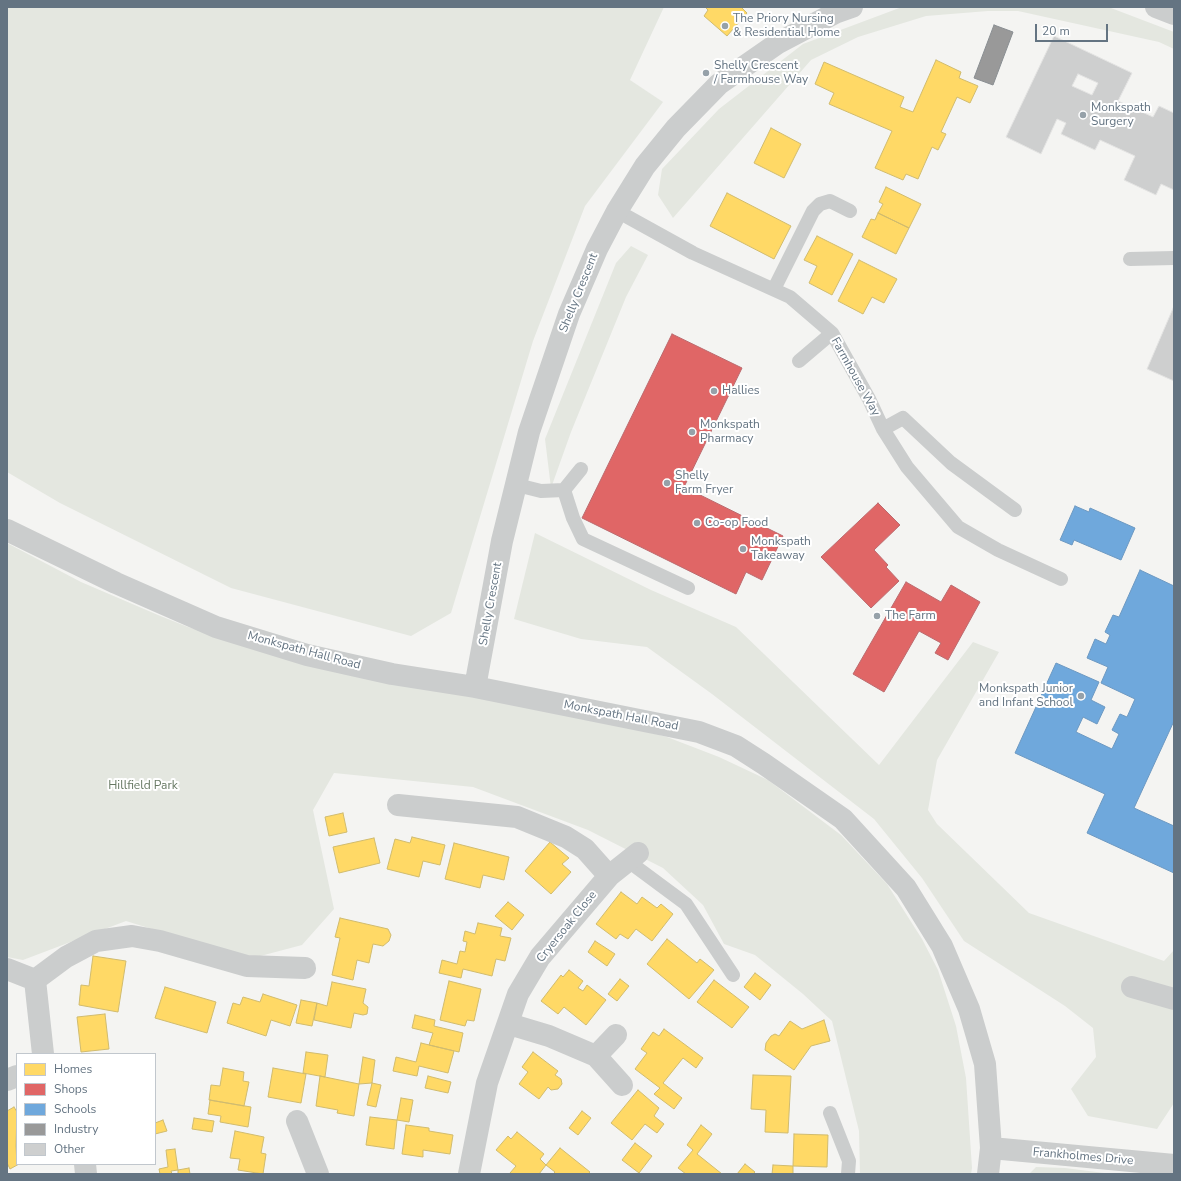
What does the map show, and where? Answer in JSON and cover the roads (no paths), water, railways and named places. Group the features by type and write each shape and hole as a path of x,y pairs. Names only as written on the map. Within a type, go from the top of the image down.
{"street":[{"name":"Shelly Crescent","path":"475,687 494,580 530,432 569,314 597,249 617,211 650,161 676,128 719,84 778,43 835,13 852,7"},
{"path":"1156,7 1174,14"},
{"name":"Monkspath Hall Road","path":"7,530 116,583 216,627 307,655 392,674 475,687 699,732 736,746 843,819 906,888 942,946 969,1009 985,1064 991,1148 988,1174"},
{"path":"398,805 517,817 566,837 585,849 609,876"},
{"name":"Cryersoak Close","path":"469,1174 487,1083 509,1024 518,994 540,957 609,876 633,857"},
{"path":"36,980 66,957 96,941 132,936 160,941 248,966 305,968"},
{"path":"7,969 36,980"},
{"path":"36,980 43,1053"},
{"path":"1132,987 1174,999"},
{"path":"509,1024 549,1036 596,1056 622,1085"},
{"path":"596,1056 616,1035"},
{"path":"297,1121 318,1174"},
{"name":"Frankholmes Drive","path":"991,1148 1174,1165"}],"lane":[{"path":"774,289 813,211 820,204 830,201 850,211"},
{"name":"Farmhouse Way","path":"617,211 693,253 790,296 832,333 869,399 883,429 907,467 958,527 998,550 1061,579"},
{"path":"1130,259 1174,258"},
{"path":"799,361 832,333"},
{"path":"883,429 903,418 951,463 1015,510"},
{"path":"517,485 541,491 564,490 581,469"},
{"path":"564,490 573,518 583,540 688,588"},
{"path":"633,857 686,904 733,975"},
{"path":"830,1112 849,1161 848,1174"}],"place":[{"name":"The Priory Nursing & Residential Home","path":"725,26"},
{"name":"Shelly Crescent / Farmhouse Way","path":"706,73"},
{"name":"Monkspath Surgery","path":"1083,115"},
{"name":"Hallies","path":"714,391"},
{"name":"Monkspath Pharmacy","path":"692,432"},
{"name":"Shelly Farm Fryer","path":"667,483"},
{"name":"Co-op Food","path":"697,523"},
{"name":"Monkspath Takeaway","path":"743,549"},
{"name":"The Farm","path":"877,616"},
{"name":"Monkspath Junior and Infant School","path":"1081,696"}],"park label":[{"name":"Hillfield Park","path":"143,786"}]}
